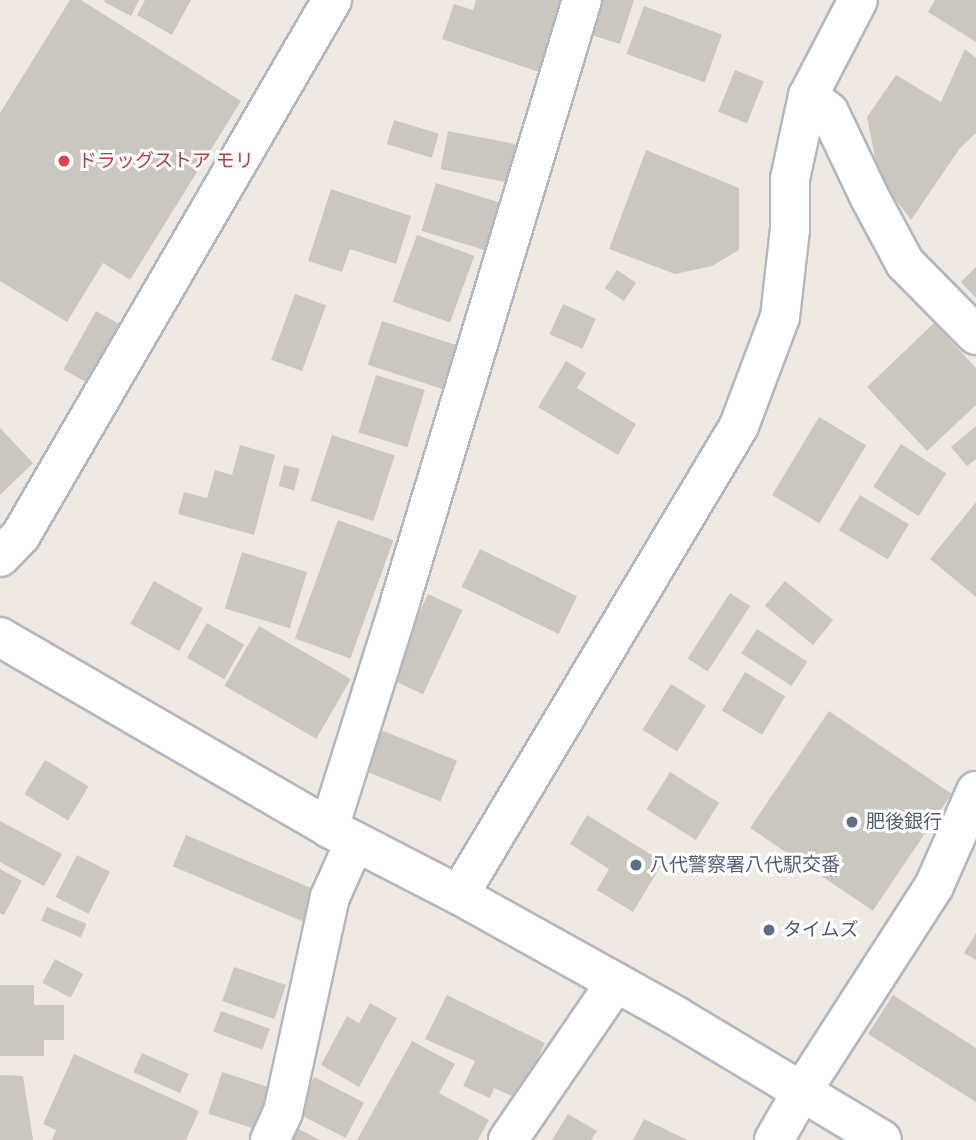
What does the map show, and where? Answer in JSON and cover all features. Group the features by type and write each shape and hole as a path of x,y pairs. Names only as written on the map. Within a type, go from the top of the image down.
{"street":[{"path":"0,557 21,535 332,0"},
{"path":"270,1140 283,1112 342,834 401,599 582,0"},
{"path":"459,895 739,426 780,317 790,229 790,178 808,96 858,0"},
{"path":"808,96 829,112 905,263 976,335"},
{"path":"0,638 342,834 616,982 882,1140"},
{"path":"774,1140 802,1091 934,886 976,791"},
{"path":"508,1140 616,982"}],"building":[{"path":"70,0 81,0 241,101 130,280 103,263 67,322 0,281 0,113"},
{"path":"139,0 131,16 104,2"},
{"path":"145,0 191,0 172,35 137,15"},
{"path":"476,0 563,0 539,72 442,39 454,4 473,10"},
{"path":"602,0 634,0 620,44 591,35"},
{"path":"935,0 976,0 976,42 928,12"},
{"path":"644,6 722,34 705,82 627,54"},
{"path":"965,49 976,58 976,133 960,148 911,220 879,178 867,117 896,75 941,102"},
{"path":"735,70 764,82 747,123 718,112"},
{"path":"394,120 439,134 432,158 387,144"},
{"path":"448,131 517,144 509,183 441,169"},
{"path":"646,150 739,188 739,250 712,266 675,274 609,249"},
{"path":"436,183 510,206 495,253 421,231"},
{"path":"331,189 411,216 396,264 350,249 342,272 308,261"},
{"path":"417,235 474,256 450,323 393,302"},
{"path":"976,267 976,298 961,282"},
{"path":"617,270 636,283 624,301 605,288"},
{"path":"295,294 326,305 302,371 271,360"},
{"path":"563,304 596,319 582,349 550,334"},
{"path":"96,311 123,326 91,385 64,370"},
{"path":"382,321 467,349 452,392 368,365"},
{"path":"934,323 976,368 976,405 927,451 867,387"},
{"path":"566,361 586,373 577,388 636,424 618,455 538,407"},
{"path":"376,375 425,390 407,447 358,432"},
{"path":"819,417 866,445 819,523 772,495"},
{"path":"976,426 976,459 967,466 951,447"},
{"path":"0,428 33,463 0,495"},
{"path":"332,435 395,455 373,521 311,501"},
{"path":"901,444 946,473 919,516 873,487"},
{"path":"240,445 275,455 254,535 178,514 184,492 207,498 215,470 232,475"},
{"path":"284,465 300,469 294,490 279,486"},
{"path":"860,495 909,524 888,560 839,530"},
{"path":"976,502 976,597 930,559"},
{"path":"338,520 393,540 350,659 295,638"},
{"path":"480,549 577,596 559,634 462,587"},
{"path":"242,552 307,572 290,628 225,608"},
{"path":"154,581 203,608 179,651 130,624"},
{"path":"785,581 833,620 813,645 765,606"},
{"path":"730,593 750,606 708,671 688,658"},
{"path":"428,594 462,610 423,694 389,678"},
{"path":"207,623 244,644 224,679 187,658"},
{"path":"259,626 351,679 316,739 224,686"},
{"path":"757,629 807,662 792,686 741,653"},
{"path":"745,672 785,696 762,735 722,711"},
{"path":"671,684 706,706 677,752 642,730"},
{"path":"829,711 952,794 873,911 750,828"},
{"path":"381,730 457,761 441,802 365,771"},
{"path":"45,760 89,786 68,821 24,794"},
{"path":"670,772 719,803 696,840 647,809"},
{"path":"587,815 663,862 633,912 597,890 609,869 570,844"},
{"path":"0,821 62,854 44,886 0,862"},
{"path":"186,835 320,892 307,923 173,866"},
{"path":"77,855 110,872 89,914 56,897"},
{"path":"0,869 22,881 4,915 0,913"},
{"path":"47,907 87,924 81,938 41,921"},
{"path":"976,933 976,960 964,953"},
{"path":"55,959 83,974 71,998 42,983"},
{"path":"234,967 286,985 274,1019 222,1001"},
{"path":"0,985 34,985 34,1005 64,1005 64,1040 44,1040 44,1056 0,1056"},
{"path":"447,995 545,1043 518,1099 494,1088 490,1098 463,1086 475,1061 425,1039"},
{"path":"893,995 976,1048 976,1102 868,1034"},
{"path":"370,1003 397,1018 359,1087 321,1065 347,1016 359,1023"},
{"path":"221,1011 270,1029 262,1049 213,1032"},
{"path":"412,1041 455,1064 439,1093 489,1120 478,1140 357,1140"},
{"path":"142,1053 189,1074 180,1093 133,1072"},
{"path":"74,1054 199,1111 186,1140 52,1140 56,1130 43,1124"},
{"path":"222,1072 269,1087 255,1129 208,1114"},
{"path":"0,1075 23,1076 33,1140 0,1140"},
{"path":"314,1077 364,1102 346,1138 296,1113"},
{"path":"568,1114 597,1131 591,1140 552,1140"},
{"path":"644,1119 687,1140 633,1140"},
{"path":"297,1128 320,1140 291,1140"}],"place":[{"name":"ドラッグストア モリ","path":"64,161"},
{"name":"肥後銀行","path":"852,822"},
{"name":"八代警察署八代駅交番","path":"636,865"},
{"name":"タイムズ","path":"769,930"}]}
